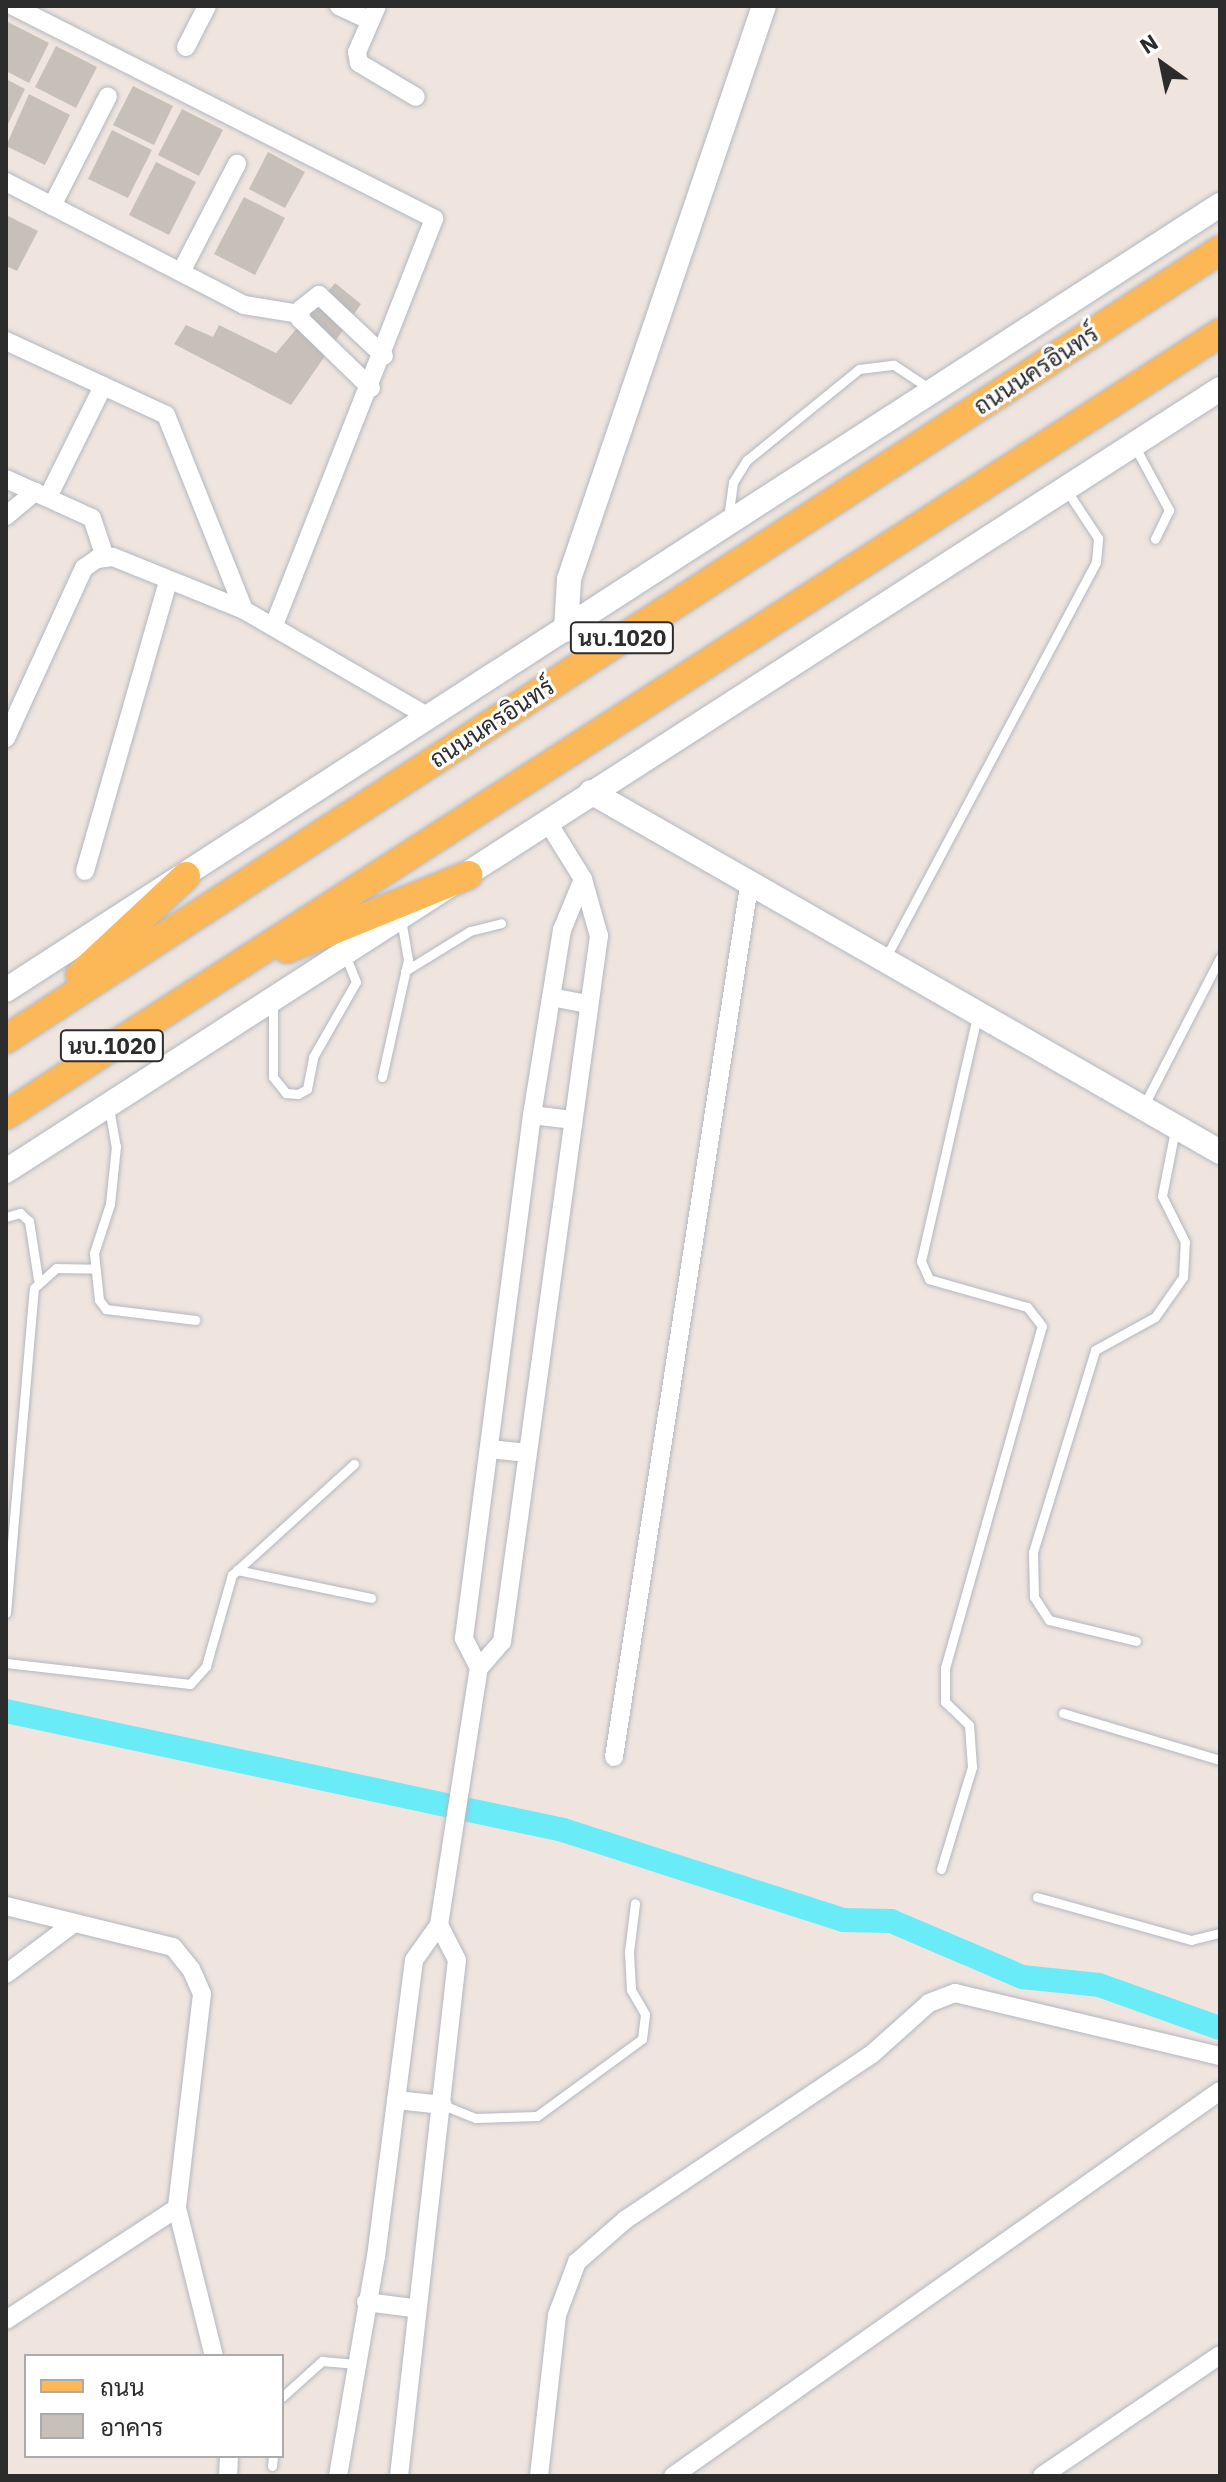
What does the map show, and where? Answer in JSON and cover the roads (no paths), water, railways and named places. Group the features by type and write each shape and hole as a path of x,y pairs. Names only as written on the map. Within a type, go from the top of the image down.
{"main road":[{"path":"566,630 569,579 764,6"},
{"name":"ถนนนครอินทร์","path":"6,990 566,630 931,389 1220,205"},
{"name":"ถนนนครอินทร์","path":"15,1033 1220,250"},
{"name":"นบ.1020","path":"6,1115 1220,333"},
{"name":"นบ.1020","path":"6,1171 1133,444 1218,393"},
{"path":"591,792 749,886 886,957 1175,1130 1220,1152"},
{"path":"219,977 468,875"},
{"path":"15,1033 186,876"}],"street":[{"path":"13,6 428,211 436,227 274,625"},
{"path":"186,47 207,6"},
{"path":"339,6 374,14 357,52 359,63 416,97"},
{"path":"52,206 108,96"},
{"path":"181,272 237,164"},
{"path":"6,182 265,314 300,314 319,295 384,356"},
{"path":"300,314 371,388"},
{"path":"6,341 103,386 174,425 244,610"},
{"path":"6,516 41,495 103,386"},
{"path":"6,479 96,521 105,557"},
{"path":"6,738 84,568 105,557 244,610 430,718"},
{"path":"85,871 168,582"},
{"path":"338,2476 396,2100 414,1960 439,1925 479,1668 502,1642 570,1120 599,936 583,879 547,821"},
{"path":"479,1668 464,1638 532,1115 562,930 583,879"},
{"path":"614,1757 749,886"},
{"path":"551,997 588,1004"},
{"path":"532,1115 570,1120"},
{"path":"489,1449 526,1453"},
{"path":"6,1906 173,1947 202,1994 177,2208 214,2354"},
{"path":"6,1974 74,1923"},
{"path":"399,2476 413,2308 443,2105 457,1960 439,1925"},
{"path":"539,2476 557,2315 577,2262 625,2220 872,2054 929,2003 955,1993 1220,2056"},
{"path":"673,2476 1220,2091"},
{"path":"396,2100 443,2105"},
{"path":"6,2320 177,2208"},
{"path":"366,2302 413,2308"},
{"path":"1042,2476 1220,2355"}],"lane":[{"path":"727,525 733,482 747,460 859,369 894,365 931,389"},
{"path":"1133,444 1169,510 1155,539"},
{"path":"886,957 1096,562 1098,538 1065,488"},
{"path":"382,1077 405,971 401,919"},
{"path":"405,971 430,952 501,923"},
{"path":"273,1000 273,1077 298,1094 307,1089 313,1057 356,982 345,955"},
{"path":"1142,1110 1220,958"},
{"path":"941,1869 972,1767 969,1725 945,1702 945,1668 1042,1326 1027,1307 929,1279 921,1261 978,1013"},
{"path":"108,1105 116,1146 95,1269 106,1309 195,1320"},
{"path":"1136,1641 1049,1620 1034,1597 1033,1552 1095,1350 1155,1317 1183,1277 1185,1242 1162,1196 1175,1130"},
{"path":"6,1217 20,1213 29,1221 38,1279 6,1613"},
{"path":"38,1279 56,1268 95,1269"},
{"path":"6,1663 190,1684 206,1666 212,1627 237,1570 354,1464"},
{"path":"237,1570 371,1598"},
{"path":"1063,1713 1220,1760"},
{"path":"1037,1897 1191,1940 1220,1933"},
{"path":"443,2105 476,2118 537,2116 642,2039 645,2014 631,1990 629,1952 635,1903"},
{"path":"284,2395 322,2361 356,2364"}],"waterway":[{"path":"6,1711 563,1830 843,1920 891,1921 1022,1977 1099,1985 1220,2028"}]}
